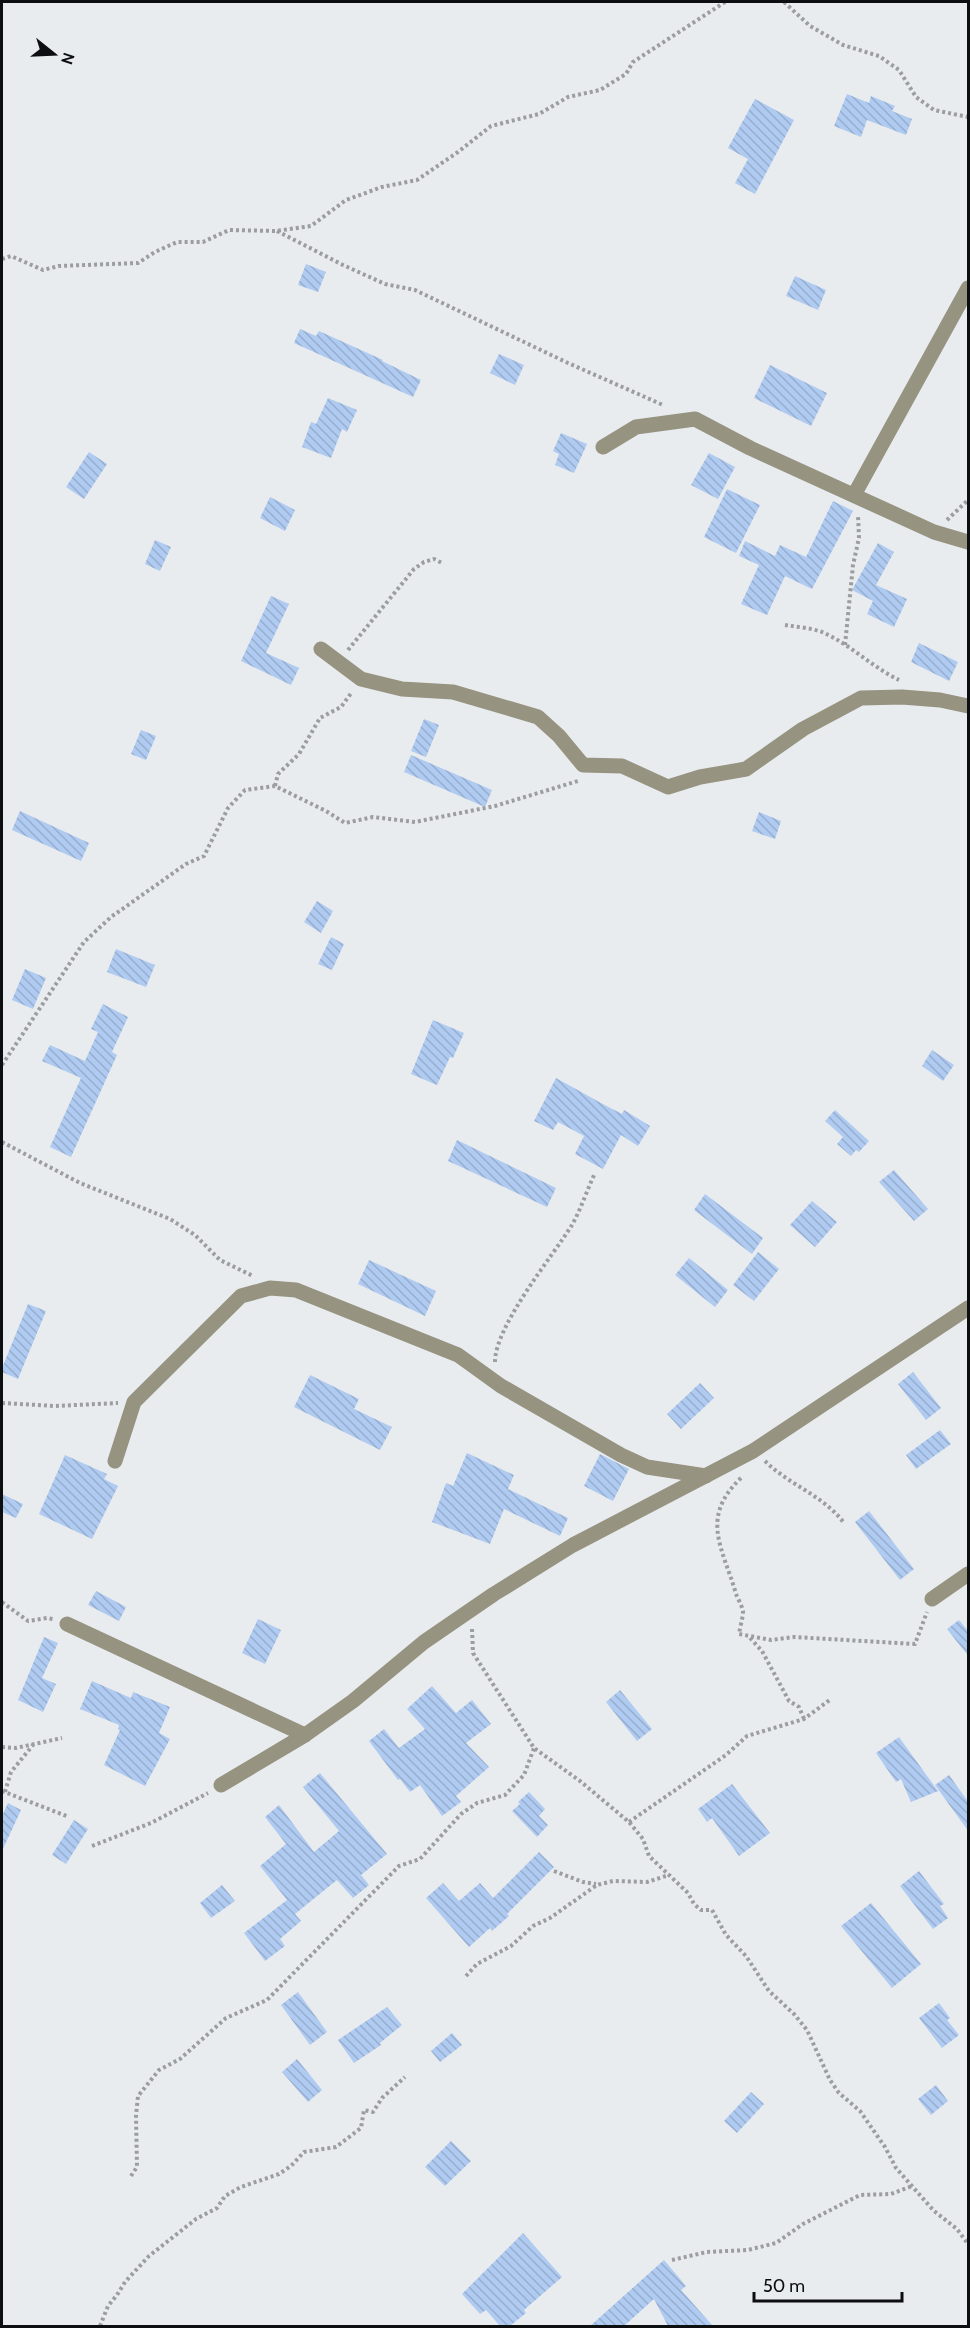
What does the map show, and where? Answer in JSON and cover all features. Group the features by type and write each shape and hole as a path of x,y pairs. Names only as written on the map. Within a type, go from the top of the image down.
{"street":[{"path":"854,495 969,288"},
{"path":"603,447 636,427 695,419 750,448 934,532 969,542"},
{"path":"321,649 361,680 402,688 453,692 538,717 559,736 583,765 622,766 668,786 700,777 746,769 803,729 861,698 902,697 940,700 969,706"},
{"path":"115,1461 134,1402 241,1296 270,1288 296,1290 458,1355 501,1386 621,1455 647,1467 706,1476"},
{"path":"221,1785 304,1735 353,1701 424,1642 494,1594 573,1545 753,1451 969,1308"},
{"path":"932,1599 969,1574"},
{"path":"67,1624 304,1735"}],"path":[{"path":"2,259 11,256 43,270 59,266 138,263 177,242 203,243 229,230 276,231 311,226 346,200 417,180 458,152 490,126 538,114 568,97 600,90 626,74 633,62 725,2"},
{"path":"784,2 810,26 843,45 879,56 898,70 916,97 934,110 969,117"},
{"path":"276,231 343,266 385,284 415,290 568,363 663,405"},
{"path":"845,645 853,565 860,538 854,495"},
{"path":"934,532 969,500"},
{"path":"338,662 414,569 434,559 442,563"},
{"path":"785,625 820,631 845,645 880,670 900,680"},
{"path":"275,786 278,774 298,754 320,718 341,707 361,680"},
{"path":"2,1065 84,942 111,917 186,864 204,856 228,808 245,790 275,786 345,823 373,817 415,822 495,806 573,782 585,781"},
{"path":"2,1142 80,1183 170,1219 195,1234 220,1260 264,1282 270,1288"},
{"path":"501,1386 494,1360 500,1339 521,1300 573,1223 595,1173"},
{"path":"2,1402 55,1406 134,1402"},
{"path":"761,1456 784,1478 835,1511 844,1523"},
{"path":"744,1475 723,1498 717,1516 716,1529 725,1563 743,1611 739,1634 771,1640 794,1637 915,1644 932,1599"},
{"path":"2,1602 28,1621 46,1618 67,1624"},
{"path":"472,1622 472,1653 534,1748 629,1822 643,1839 649,1856 688,1893 694,1904 701,1910 712,1910 726,1935 746,1956 770,1991 794,2013 807,2030 835,2086 860,2111 885,2147 896,2168 969,2244"},
{"path":"749,1637 762,1651 789,1701 799,1707 804,1719"},
{"path":"629,1822 726,1755 747,1736 804,1719 831,1699"},
{"path":"2,1747 16,1748 62,1738"},
{"path":"34,1745 11,1772 3,1792 69,1817"},
{"path":"131,2176 137,2167 138,2096 159,2070 180,2059 226,2018 267,2000 399,1866 420,1859 461,1814 492,1798 505,1795 524,1775 534,1748"},
{"path":"92,1846 151,1823 221,1785"},
{"path":"554,1871 597,1885"},
{"path":"466,1976 477,1964 511,1946 533,1926 550,1918 597,1885 613,1881 647,1882 669,1875"},
{"path":"100,2326 108,2306 125,2282 149,2256 196,2219 217,2208 225,2196 279,2174 291,2166 304,2152 336,2147 348,2139 361,2128 364,2110 373,2112 382,2098 405,2077"},
{"path":"672,2260 706,2253 748,2250 776,2243 803,2224 860,2195 891,2194 912,2186"}],"building":[{"path":"847,94 869,103 871,96 895,106 892,111 912,119 906,135 867,120 861,137 834,126"},
{"path":"755,99 794,120 755,194 735,183 748,159 728,148"},
{"path":"306,264 326,272 318,292 298,285"},
{"path":"795,276 826,290 818,310 786,296"},
{"path":"300,329 316,336 319,331 421,380 413,397 294,343"},
{"path":"499,354 524,365 515,385 490,373"},
{"path":"770,365 827,393 811,426 754,398"},
{"path":"328,398 357,410 347,432 342,429 331,458 302,447 311,422 316,424"},
{"path":"561,433 587,444 574,473 555,465 559,454 553,451"},
{"path":"89,452 107,464 84,499 66,487"},
{"path":"709,453 735,467 718,499 691,485"},
{"path":"727,489 760,505 736,553 704,537"},
{"path":"270,497 295,510 285,531 260,518"},
{"path":"833,501 853,511 812,589 785,576 767,615 741,604 759,565 739,556 745,541 775,556 780,545 806,557"},
{"path":"155,540 171,547 160,571 145,564"},
{"path":"878,543 894,552 876,585 907,599 894,627 867,614 873,601 852,590"},
{"path":"271,596 289,604 266,653 299,668 291,685 241,661"},
{"path":"919,643 958,662 949,681 911,662"},
{"path":"424,719 439,725 426,757 411,751"},
{"path":"141,730 156,736 146,760 131,754"},
{"path":"411,755 492,790 485,807 404,772"},
{"path":"20,811 89,843 81,861 12,830"},
{"path":"759,812 781,821 775,839 752,831"},
{"path":"317,901 333,911 321,933 304,922"},
{"path":"331,937 344,944 332,970 318,964"},
{"path":"116,949 155,965 146,987 107,972"},
{"path":"25,969 46,978 33,1009 12,1000"},
{"path":"103,1004 128,1017 112,1052 117,1055 71,1157 50,1147 81,1078 42,1061 50,1045 85,1061 98,1032 91,1029"},
{"path":"433,1020 464,1033 437,1085 411,1074"},
{"path":"932,1050 954,1065 943,1081 922,1066"},
{"path":"556,1078 622,1114 624,1110 650,1126 638,1146 621,1135 603,1169 575,1154 584,1136 558,1122 553,1130 534,1121"},
{"path":"835,1110 869,1141 859,1152 856,1150 851,1156 837,1144 843,1137 825,1121"},
{"path":"457,1140 556,1188 547,1207 448,1161"},
{"path":"894,1170 928,1209 914,1221 879,1182"},
{"path":"705,1194 763,1238 752,1254 694,1210"},
{"path":"812,1201 837,1222 815,1247 790,1225"},
{"path":"758,1252 779,1269 754,1301 733,1285"},
{"path":"689,1258 728,1290 715,1307 675,1275"},
{"path":"369,1260 436,1291 425,1316 358,1284"},
{"path":"28,1304 46,1311 18,1379 2,1372 2,1368"},
{"path":"913,1372 941,1408 926,1420 898,1384"},
{"path":"310,1375 359,1399 354,1409 392,1427 380,1450 294,1407"},
{"path":"700,1383 714,1398 681,1429 667,1414"},
{"path":"940,1430 951,1444 916,1469 906,1455"},
{"path":"467,1453 514,1475 508,1489 568,1518 560,1536 504,1509 490,1544 432,1522 446,1483 453,1486"},
{"path":"600,1454 629,1469 613,1501 584,1486"},
{"path":"65,1455 107,1474 104,1479 118,1486 92,1539 39,1514"},
{"path":"2,1494 23,1504 16,1518 2,1512"},
{"path":"869,1511 914,1569 900,1580 855,1522"},
{"path":"96,1591 126,1607 119,1621 88,1605"},
{"path":"258,1619 281,1630 265,1664 242,1653"},
{"path":"959,1620 969,1632 969,1657 947,1629"},
{"path":"44,1637 58,1643 42,1678 56,1684 43,1712 18,1700"},
{"path":"92,1681 131,1698 133,1692 170,1707 159,1733 170,1739 145,1786 104,1765 120,1730 119,1725 80,1709"},
{"path":"432,1686 456,1713 472,1700 491,1724 466,1743 489,1767 456,1796 461,1802 442,1816 420,1785 410,1792 400,1779 398,1780 369,1741 384,1729 399,1748 425,1729 407,1709"},
{"path":"620,1690 652,1729 637,1741 606,1702"},
{"path":"899,1737 938,1791 911,1802 901,1779 896,1782 876,1753"},
{"path":"320,1773 387,1854 361,1875 369,1885 353,1898 337,1880 295,1914 301,1921 280,1939 285,1946 265,1961 244,1933 287,1900 260,1866 286,1844 265,1817 279,1805 314,1852 339,1831 303,1787"},
{"path":"949,1775 969,1803 969,1832 935,1785"},
{"path":"732,1784 770,1833 739,1856 712,1818 707,1822 698,1809"},
{"path":"529,1792 545,1809 539,1816 548,1825 537,1837 512,1811"},
{"path":"8,1803 21,1810 2,1851 2,1816"},
{"path":"74,1820 88,1829 66,1864 52,1855"},
{"path":"539,1852 554,1867 507,1914 509,1916 492,1931 490,1928 469,1947 426,1898 443,1883 459,1901 480,1883 493,1898"},
{"path":"919,1871 944,1904 940,1906 948,1918 933,1929 900,1886"},
{"path":"222,1885 235,1901 211,1918 200,1903"},
{"path":"871,1903 921,1964 892,1988 841,1926"},
{"path":"298,1992 327,2032 310,2045 281,2005"},
{"path":"939,2003 950,2018 947,2020 959,2035 942,2048 919,2018"},
{"path":"387,2007 402,2025 380,2043 381,2045 354,2063 338,2040"},
{"path":"452,2033 462,2045 440,2062 431,2051"},
{"path":"297,2059 322,2090 308,2102 282,2072"},
{"path":"936,2085 948,2101 931,2115 918,2099"},
{"path":"751,2092 764,2104 737,2133 724,2121"},
{"path":"451,2141 471,2161 445,2186 425,2167"},
{"path":"523,2233 562,2277 524,2310 526,2313 510,2326 500,2326 486,2310 480,2314 462,2294"},
{"path":"664,2260 686,2286 681,2290 713,2326 668,2326 654,2299 624,2326 590,2326"}]}
